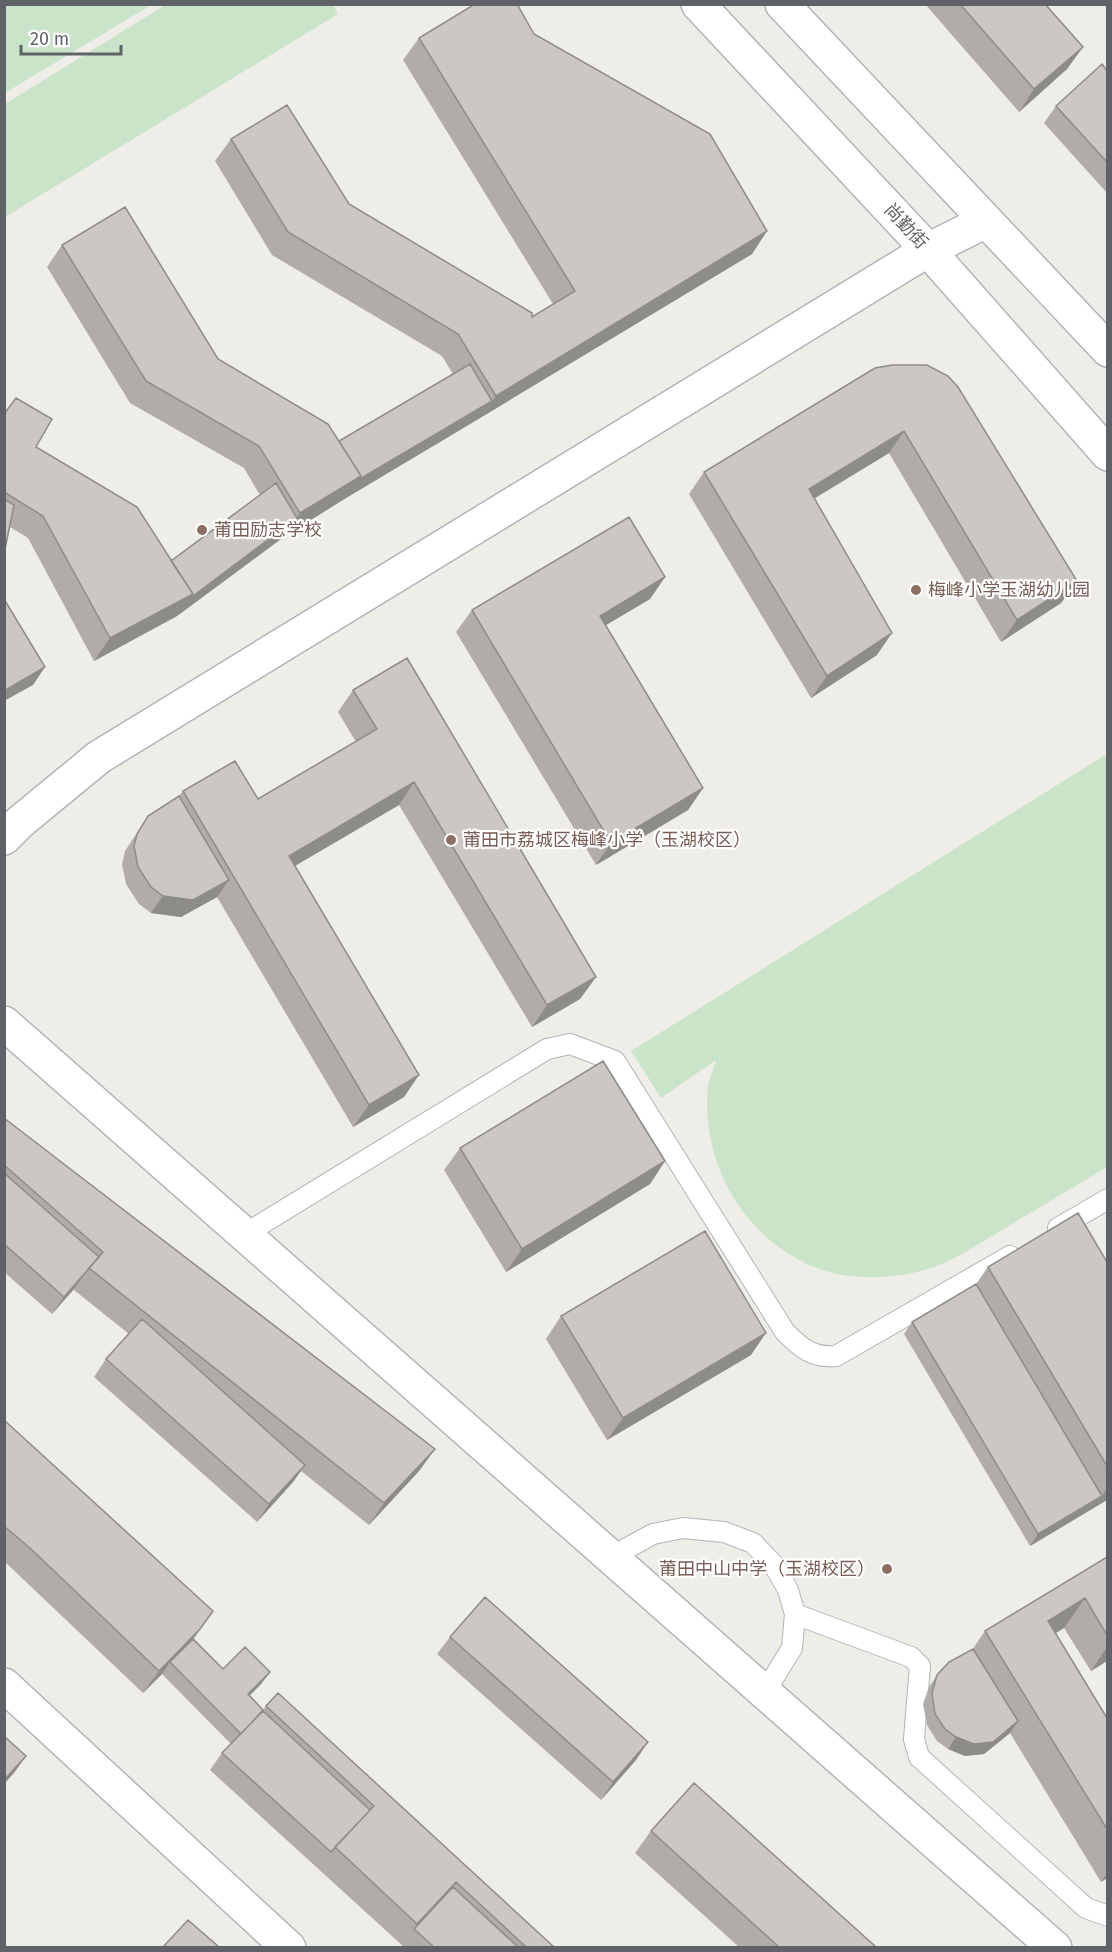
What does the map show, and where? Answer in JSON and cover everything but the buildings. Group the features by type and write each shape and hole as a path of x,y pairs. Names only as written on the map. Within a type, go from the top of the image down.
{"street":[{"name":"尚勤街","path":"698,4 928,250 1107,454"},
{"path":"782,4 1107,350"},
{"path":"4,838 99,757 928,250 986,221"},
{"path":"4,1023 1055,1947"},
{"path":"4,1685 289,1947"}],"lane":[{"path":"245,1234 547,1049 570,1044 615,1061 784,1332 803,1350 819,1358 836,1356 861,1344 1025,1247"},
{"path":"1045,1235 1107,1199"},
{"path":"611,1557 652,1534 683,1528 724,1532 753,1543 774,1565 788,1590 795,1614 792,1648 765,1692"},
{"path":"795,1614 911,1657 920,1666 914,1739 919,1756 1086,1908 1107,1916"}],"green space":[{"path":"5,4 151,4 151,5 5,93"},
{"path":"167,4 333,5 338,14 5,217 5,104"},
{"path":"1107,754 1107,1167 950,1260 928,1269 893,1276 841,1275 817,1268 791,1256 768,1239 749,1219 732,1196 720,1170 707,1115 708,1086 716,1060 661,1098 631,1051"}],"place":[{"name":"莆田励志学校","path":"202,530"},
{"name":"梅峰小学玉湖幼儿园","path":"916,590"},
{"name":"莆田市荔城区梅峰小学（玉湖校区）","path":"451,840"},
{"name":"莆田中山中学（玉湖校区）","path":"887,1569"}]}
